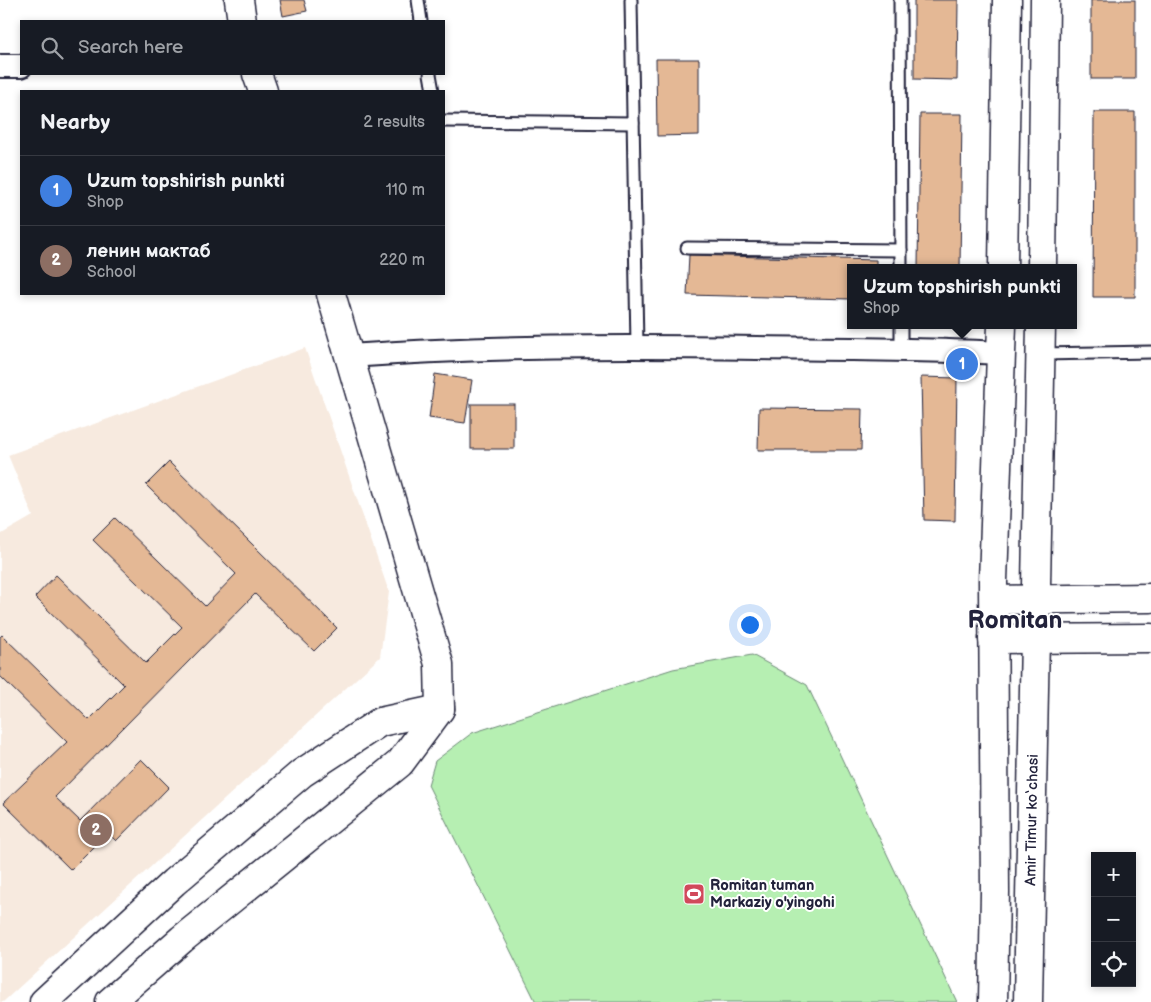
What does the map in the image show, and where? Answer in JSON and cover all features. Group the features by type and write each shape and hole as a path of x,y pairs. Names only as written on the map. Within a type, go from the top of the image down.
{"street":[{"path":"239,0 242,20"},
{"path":"1003,264 1007,0"},
{"path":"1042,264 1045,0"},
{"path":"0,66 20,66"},
{"path":"257,75 263,90"},
{"path":"110,1002 182,938 400,763 440,709 439,664 331,295"},
{"path":"992,1002 995,892 994,530 1002,329"},
{"name":"Amir Timur ko‘chasi","path":"1028,1002 1041,329"},
{"path":"349,356 429,350 637,346 901,348 1041,354"},
{"path":"994,600 1151,598"},
{"path":"993,639 1151,638"},
{"path":"44,1002 174,882 302,772 380,722 440,709"}],"lane":[{"path":"418,0 421,20"},
{"path":"631,0 637,346"},
{"path":"900,0 901,264"},
{"path":"430,75 433,90"},
{"path":"445,122 633,123"},
{"path":"688,248 901,250"},
{"path":"901,329 901,348"},
{"path":"1041,354 1151,352"}],"shaded area":[{"path":"305,348 389,592 380,657 3,1002 0,1002 0,535 33,516 8,455"}],"green space":[{"name":"Romitan tuman Markaziy o'yingohi","path":"752,655 807,685 957,1002 536,1002 428,785 435,761 472,733 673,669"}],"building":[{"path":"280,0 304,0 307,11 283,16"},
{"path":"914,0 958,0 957,80 914,79"},
{"path":"1091,0 1135,0 1135,79 1091,79"},
{"path":"656,59 699,59 699,135 657,136"},
{"path":"1094,112 1135,112 1135,297 1093,297"},
{"path":"920,114 962,114 960,264 918,264"},
{"path":"689,255 876,260 876,264 847,264 847,299 687,295"},
{"path":"435,374 472,380 465,423 429,418"},
{"path":"921,377 957,378 955,521 924,520"},
{"path":"471,404 514,404 514,449 471,449"},
{"path":"759,408 862,409 861,450 758,450"},
{"path":"169,462 337,628 314,651 255,594 55,797 80,821 141,759 169,787 116,841 108,833 71,870 3,803 67,742 0,676 0,637 2,635 89,720 124,685 35,597 56,575 146,663 182,627 93,540 115,518 205,606 236,574 146,485"}],"place":[{"name":"Uzum topshirish punkti","path":"962,364"},
{"name":"ленин мактаб","path":"96,830"},
{"name":"Romitan tuman Markaziy o'yingohi","path":"694,894"}],"district":[{"name":"Romitan","path":"1015,620"}]}
